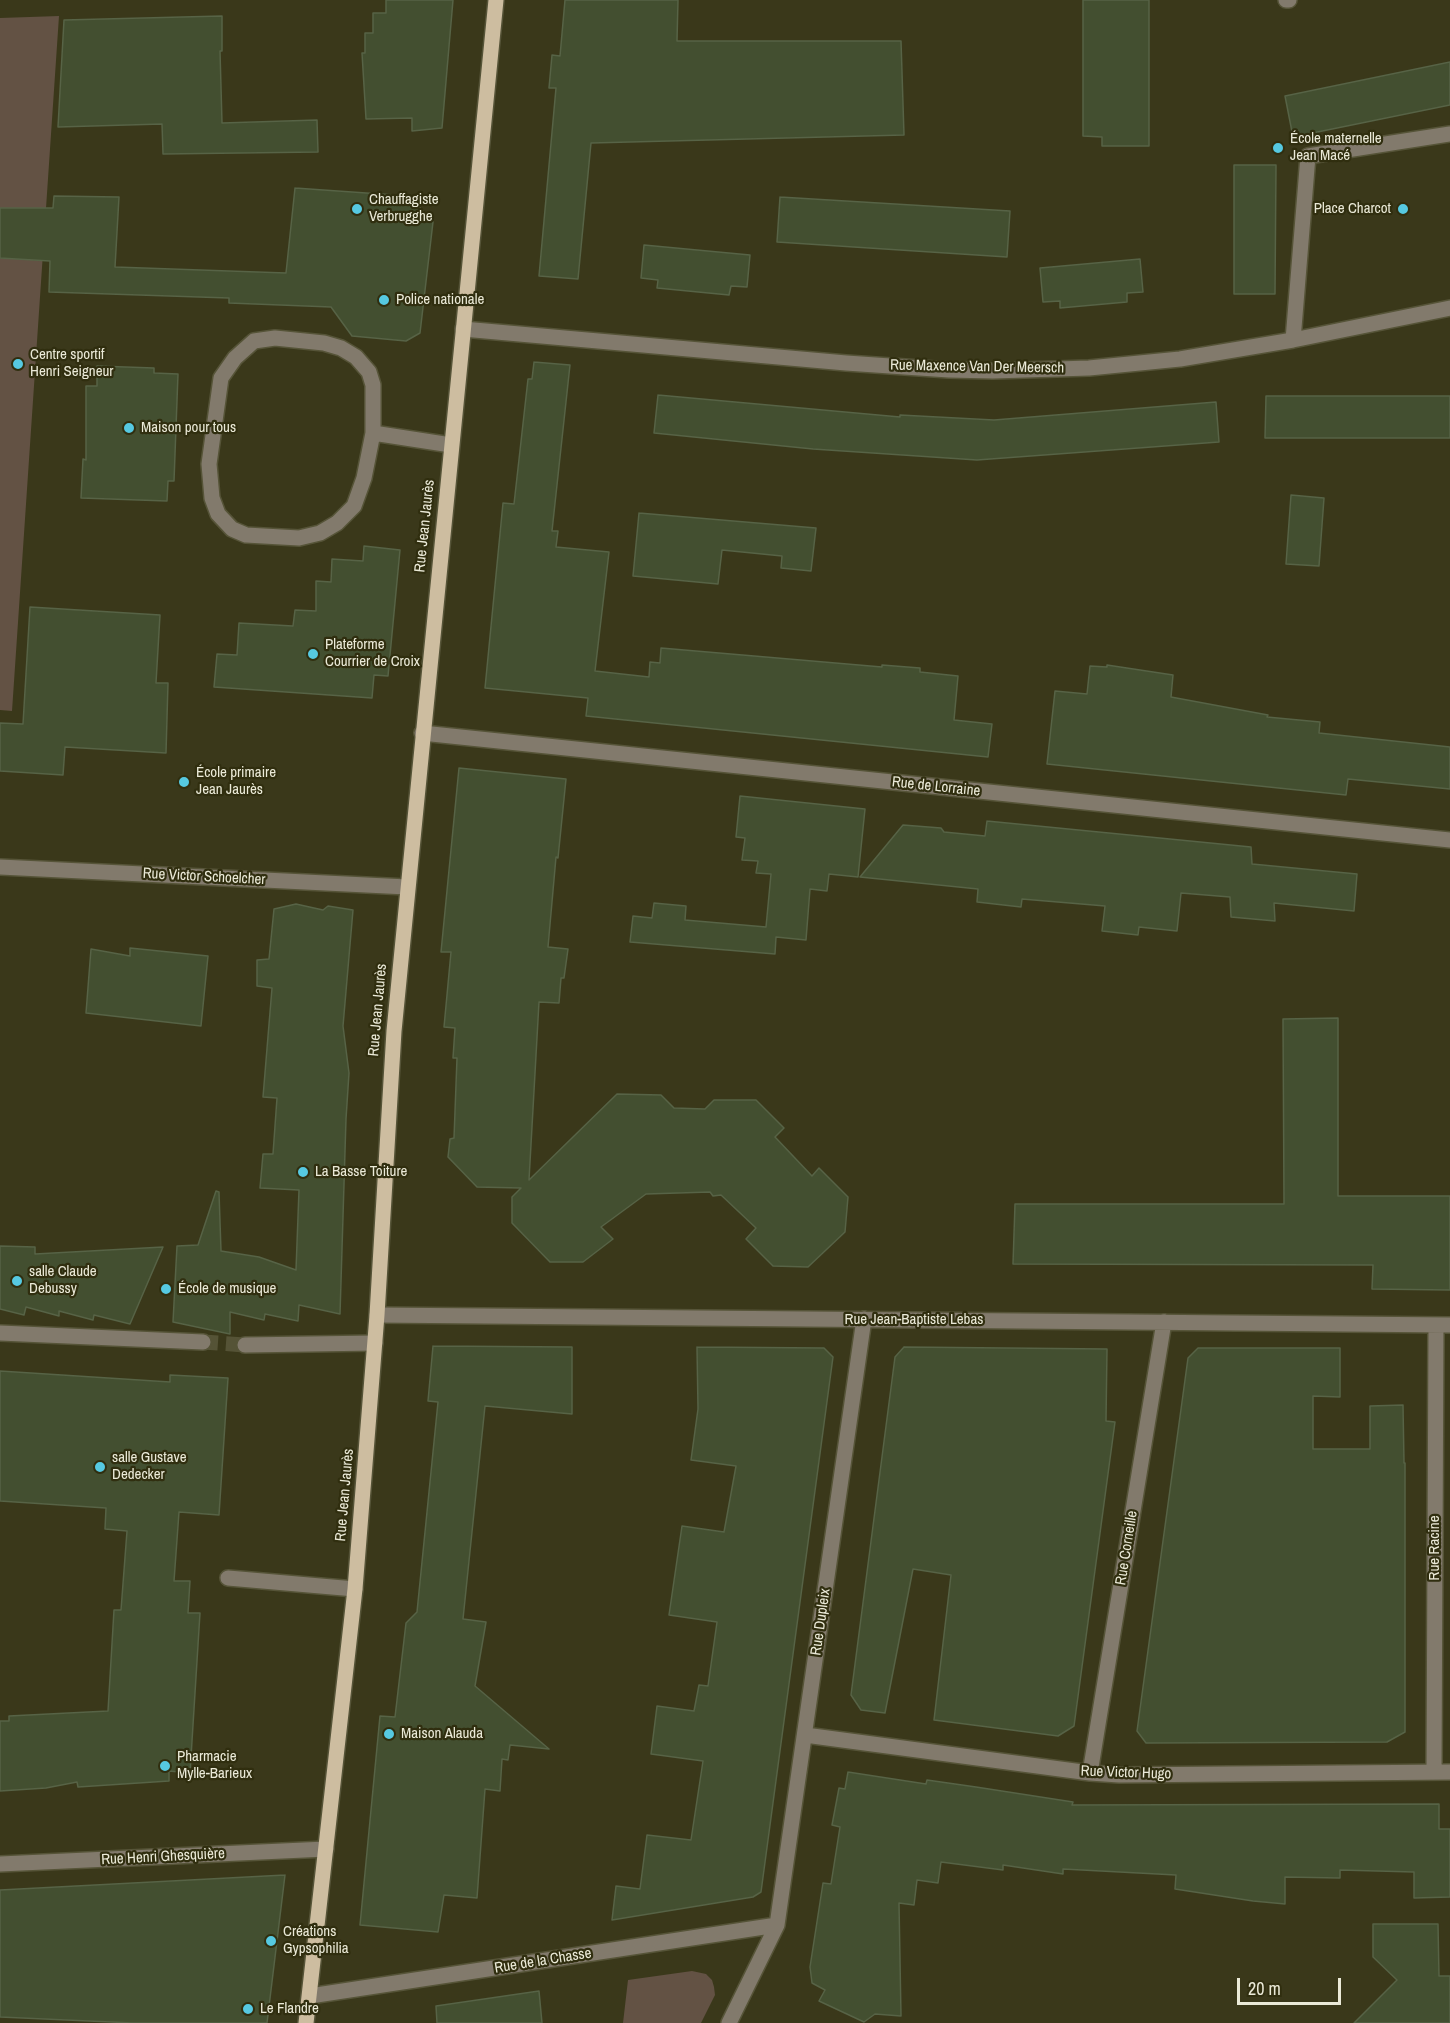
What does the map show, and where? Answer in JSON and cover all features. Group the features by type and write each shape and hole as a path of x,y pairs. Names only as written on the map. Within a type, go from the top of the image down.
{"main road":[{"name":"Rue Jean Jaurès","path":"306,2023 355,1589 377,1315 391,1073 407,887 496,0"}],"street":[{"path":"1293,340 1308,156 1450,134"},
{"name":"Rue Maxence Van Der Meersch","path":"464,329 846,363 950,370 1040,369 1130,365 1180,359 1293,340 1450,308"},
{"path":"274,338 324,343 341,348 356,357 369,372 373,385 373,433 364,478 354,506 337,523 320,533 299,538 246,535 232,529 218,514 212,498 209,464 221,378 235,358 254,341 274,338"},
{"path":"373,433 451,446"},
{"name":"Rue de Lorraine","path":"422,733 1450,840"},
{"name":"Rue Victor Schoelcher","path":"0,867 407,887"},
{"name":"Rue Jean-Baptiste Lebas","path":"377,1315 1443,1325"},
{"name":"Rue Dupleix","path":"729,2023 777,1925 864,1320"},
{"name":"Rue Corneille","path":"1090,1773 1164,1322"},
{"name":"Rue Racine","path":"1434,1772 1443,1325"},
{"path":"0,1333 203,1342"},
{"path":"245,1345 375,1343"},
{"path":"228,1578 355,1589"},
{"name":"Rue Victor Hugo","path":"805,1735 1090,1773 1143,1775 1450,1772"},
{"name":"Rue Henri Ghesquière","path":"0,1864 326,1849"},
{"name":"Rue de la Chasse","path":"310,1996 777,1925"}],"shaded area":[{"name":"Centre sportif Henri Seigneur","path":"59,16 12,711 0,710 0,18"},
{"path":"692,1971 706,1974 712,1980 714,1987 715,1995 701,2023 623,2023 628,1980"}],"building":[{"path":"386,0 453,0 442,128 412,131 412,118 366,119 362,53 365,53 365,33 373,33 373,13 386,13"},
{"path":"565,0 678,0 677,41 901,41 904,135 591,143 578,279 539,276 556,88 549,88 552,55 560,56"},
{"path":"1083,0 1149,0 1149,146 1102,146 1102,137 1083,136"},
{"path":"222,16 222,51 220,51 222,123 317,120 318,152 163,154 162,124 58,127 64,20"},
{"path":"1450,62 1450,105 1293,137 1285,96"},
{"path":"1234,165 1276,165 1275,294 1234,294"},
{"path":"295,188 409,196 433,222 420,333 406,341 352,336 331,307 229,303 229,298 49,292 50,261 0,258 0,208 53,208 54,196 119,197 115,267 286,273"},
{"path":"780,197 1010,211 1007,257 777,242"},
{"path":"644,245 750,255 747,287 731,286 729,295 657,288 658,280 641,278"},
{"path":"1140,259 1143,292 1127,293 1127,302 1060,308 1060,301 1043,302 1040,268"},
{"path":"534,362 570,365 552,531 558,531 556,547 609,552 595,671 649,677 650,662 660,663 661,648 882,667 882,665 920,668 920,672 958,676 954,720 992,724 988,757 586,716 588,698 485,688 503,503 514,504 528,379 532,379"},
{"name":"Maison pour tous","path":"97,366 154,368 154,373 178,374 174,481 168,481 167,501 81,498 83,459 86,460 86,386 97,386"},
{"path":"658,395 900,417 900,415 994,420 1216,402 1219,442 977,460 813,449 654,433"},
{"path":"1266,396 1450,396 1450,438 1265,438"},
{"path":"1291,495 1324,498 1319,566 1286,564"},
{"path":"639,513 816,528 811,571 781,568 782,556 722,550 718,584 633,576"},
{"name":"Plateforme Courrier de Croix","path":"364,546 400,550 388,676 374,675 372,698 214,687 217,654 237,655 239,623 293,626 295,610 316,611 316,581 331,582 332,559 363,561"},
{"path":"30,607 160,615 156,683 168,683 166,753 65,747 63,775 0,771 0,723 23,724"},
{"path":"1107,665 1173,675 1171,697 1268,715 1267,717 1320,722 1319,733 1450,747 1450,789 1348,779 1346,795 1047,764 1055,691 1087,694 1090,666 1107,667"},
{"path":"459,768 566,779 548,947 568,949 564,978 561,978 559,1003 539,1002 529,1180 617,1094 661,1095 674,1108 705,1109 714,1100 756,1100 784,1128 775,1137 812,1176 819,1168 848,1197 845,1232 808,1267 773,1266 746,1239 756,1228 721,1195 713,1196 710,1192 646,1194 601,1227 613,1239 583,1262 550,1262 512,1223 512,1197 521,1188 477,1187 448,1157 450,1139 454,1138 457,1058 453,1058 455,1028 444,1027 451,952 441,952"},
{"path":"740,796 865,809 858,877 829,874 827,891 810,889 806,940 776,937 775,954 630,942 633,916 652,918 654,903 686,906 685,920 766,927 771,874 756,873 758,861 742,860 745,838 736,837"},
{"path":"987,821 1251,847 1252,864 1357,874 1354,911 1274,903 1275,921 1231,917 1230,897 1181,893 1177,931 1139,927 1138,935 1102,931 1105,906 1022,899 1021,907 977,902 978,889 860,877 903,825 941,828 944,832 985,836"},
{"path":"296,904 323,910 328,906 353,910 343,1026 349,1073 340,1314 299,1305 298,1321 265,1314 264,1320 230,1312 230,1334 173,1322 177,1246 198,1245 216,1191 219,1192 221,1251 259,1257 296,1270 299,1190 260,1188 263,1154 273,1154 277,1098 263,1097 272,988 257,986 257,960 269,959 274,909"},
{"path":"130,948 208,956 201,1026 86,1013 91,949 130,956"},
{"path":"1338,1018 1338,1196 1450,1196 1450,1290 1372,1289 1373,1265 1013,1264 1015,1204 1284,1204 1283,1019"},
{"path":"0,1246 35,1247 35,1254 163,1247 130,1324 94,1315 93,1320 59,1311 59,1316 26,1307 24,1315 0,1309"},
{"path":"433,1346 572,1347 572,1414 485,1406 463,1619 486,1622 475,1686 549,1749 510,1745 508,1760 502,1759 500,1791 485,1789 477,1898 444,1895 438,1932 360,1925 380,1716 395,1717 406,1623 417,1612 438,1402 428,1401"},
{"path":"697,1347 824,1348 833,1357 761,1892 753,1897 612,1920 616,1886 640,1889 647,1835 691,1840 703,1761 651,1754 657,1706 694,1711 699,1685 708,1686 717,1622 669,1615 682,1526 724,1532 736,1466 691,1460 698,1409"},
{"path":"904,1347 1107,1349 1106,1421 1115,1422 1074,1726 1058,1736 934,1720 951,1575 913,1569 885,1713 861,1710 851,1695 895,1357"},
{"path":"1198,1348 1340,1348 1340,1397 1313,1396 1313,1449 1370,1449 1370,1406 1403,1405 1405,1732 1387,1742 1146,1743 1137,1731 1188,1358"},
{"path":"0,1371 170,1382 170,1375 228,1378 219,1515 179,1512 174,1581 190,1581 188,1613 200,1613 190,1773 169,1771 169,1781 78,1787 77,1782 46,1788 0,1791 0,1721 9,1721 9,1716 108,1711 114,1610 121,1610 127,1531 105,1529 106,1508 0,1501"},
{"path":"848,1772 926,1784 927,1780 976,1787 1073,1802 1072,1805 1439,1804 1439,1829 1450,1829 1450,1897 1414,1898 1414,1872 1340,1870 1340,1878 1285,1877 1285,1904 1175,1889 1176,1875 1063,1869 1063,1874 1003,1865 1003,1870 941,1862 938,1883 917,1880 914,1905 899,1903 901,2016 875,2014 864,2022 819,2001 825,1990 812,1983 810,1967 823,1883 831,1884 840,1827 832,1825 839,1788 845,1789"},
{"path":"285,1875 267,2023 133,2023 0,2017 0,1890"},
{"path":"1373,1924 1438,1924 1439,1976 1450,1976 1450,2023 1354,2023 1397,1980 1373,1957"},
{"path":"539,1991 542,2023 437,2023 436,2006"}],"tunnel":[{"path":"203,1342 245,1345"}],"place":[{"name":"École maternelle Jean Macé","path":"1278,148"},
{"name":"Chauffagiste Verbrugghe","path":"357,209"},
{"name":"Place Charcot","path":"1403,209"},
{"name":"Police nationale","path":"384,300"},
{"name":"Centre sportif Henri Seigneur","path":"18,364"},
{"name":"Maison pour tous","path":"129,428"},
{"name":"Plateforme Courrier de Croix","path":"313,654"},
{"name":"École primaire Jean Jaurès","path":"184,782"},
{"name":"La Basse Toiture","path":"303,1172"},
{"name":"salle Claude Debussy","path":"17,1281"},
{"name":"École de musique","path":"166,1289"},
{"name":"salle Gustave Dedecker","path":"100,1467"},
{"name":"Maison Alauda","path":"389,1734"},
{"name":"Pharmacie Mylle-Barieux","path":"165,1766"},
{"name":"Créations Gypsophilia","path":"271,1941"},
{"name":"Le Flandre","path":"248,2009"}]}
